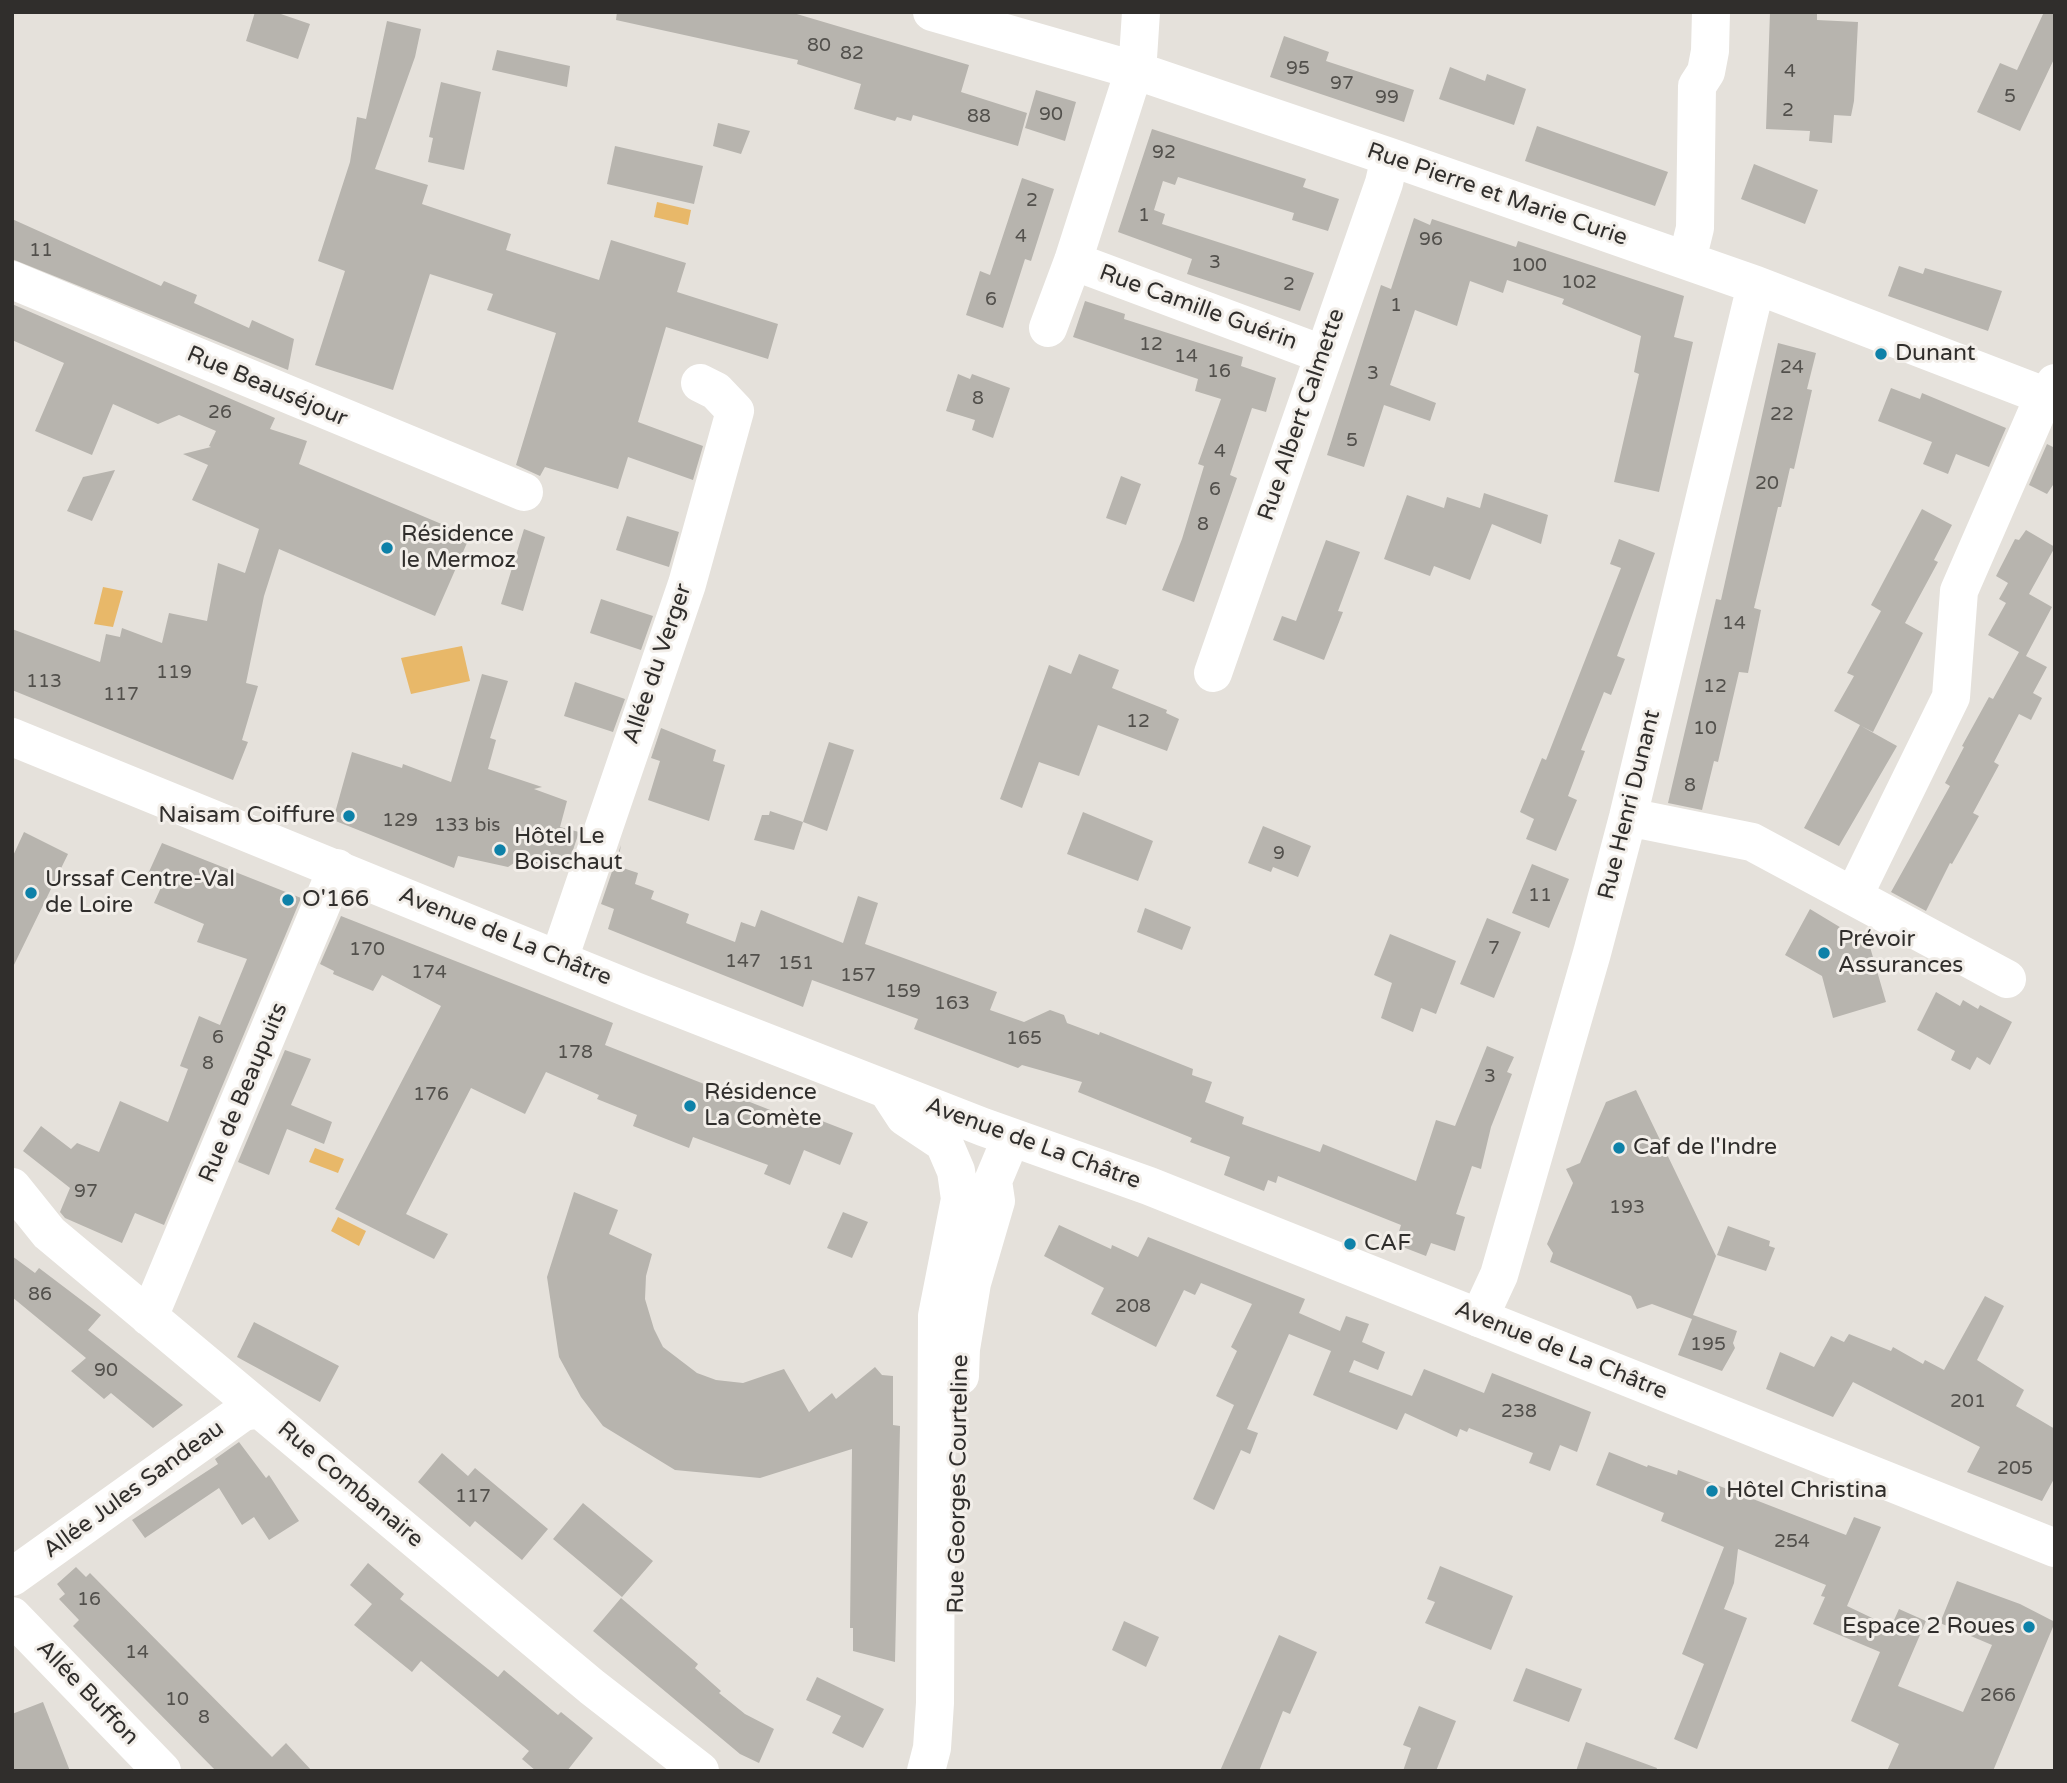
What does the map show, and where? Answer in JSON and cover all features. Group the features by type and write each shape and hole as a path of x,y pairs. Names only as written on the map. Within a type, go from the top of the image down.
{"street":[{"name":"Rue Pierre et Marie Curie","path":"932,12 1134,69 1687,260 2052,393"},
{"name":"Rue Camille Guérin","path":"1048,328 1073,261 1138,58 1140,12"},
{"path":"1687,260 1695,228 1697,86 1706,72 1710,51 1711,12"},
{"name":"Rue Albert Calmette","path":"1213,673 1322,354 1384,183 1390,157"},
{"name":"Rue Camille Guérin","path":"1073,261 1322,354"},
{"name":"Rue Beauséjour","path":"12,280 524,492"},
{"name":"Rue Henri Dunant","path":"1479,1318 1499,1275 1628,817 1756,285"},
{"name":"Allée du Verger","path":"559,959 687,584 735,411 716,391 700,383"},
{"path":"1854,895 1951,697 1959,591 2052,393"},
{"name":"Avenue de La Châtre","path":"12,737 888,1091 1149,1186 2055,1548"},
{"path":"1628,817 1752,842 2007,979"},
{"name":"Rue de Beaupuits","path":"149,1317 337,868"},
{"name":"Rue Georges Courteline","path":"888,1091 905,1117 944,1143 956,1171 959,1212 937,1317 935,1703 932,1748 926,1771"},
{"name":"Rue Georges Courteline","path":"949,1771 955,1722 961,1349 972,1283 994,1191 1011,1138"},
{"name":"Rue Georges Courteline","path":"994,1191 1026,1169 1061,1156"},
{"name":"Rue Georges Courteline","path":"959,1212 979,1185 994,1191"},
{"name":"Rue Combanaire","path":"12,1187 49,1233 592,1687 676,1764"},
{"name":"Allée Jules Sandeau","path":"12,1577 243,1412 260,1409"},
{"name":"Allée Buffon","path":"12,1616 162,1771"}],"shaded area":[{"path":"657,202 691,210 688,225 654,217"},
{"path":"103,587 123,591 113,627 94,624"},
{"path":"462,646 470,681 411,694 401,658"},
{"path":"315,1148 344,1159 338,1173 309,1162"},
{"path":"338,1217 366,1231 359,1246 331,1231"}],"building":[{"path":"255,12 275,12 310,24 298,59 246,41"},
{"path":"617,12 790,12 969,65 961,92 1027,113 1018,146 913,115 911,121 897,117 895,121 854,109 861,84 797,64 798,60 616,20"},
{"path":"1770,12 1817,12 1817,20 1858,22 1851,116 1834,115 1832,143 1809,141 1810,131 1766,129"},
{"path":"2044,12 2055,12 2055,57 2020,131 1977,112 2000,63 2017,70"},
{"path":"387,21 421,29 415,57 375,169 428,185 422,204 511,234 506,250 599,280 611,240 686,263 677,292 778,324 768,359 666,327 638,422 703,446 693,480 628,457 618,489 545,467 540,476 516,465 556,333 487,310 493,294 430,274 393,390 315,365 345,271 318,261 350,162 357,117 366,119"},
{"path":"1284,36 1329,52 1326,61 1414,90 1404,122 1270,77"},
{"path":"497,50 570,66 567,87 492,70"},
{"path":"1450,67 1485,81 1487,74 1526,89 1514,125 1439,99"},
{"path":"441,82 481,92 464,170 428,162 433,138 429,137"},
{"path":"1036,90 1076,102 1065,141 1025,128"},
{"path":"718,123 750,131 741,154 713,146"},
{"path":"1537,126 1668,172 1655,206 1525,161"},
{"path":"1152,129 1306,179 1303,187 1339,199 1328,231 1292,220 1294,213 1178,177 1175,185 1163,181 1154,210 1165,214 1162,224 1314,273 1300,311 1187,274 1192,259 1118,232"},
{"path":"615,146 703,166 694,204 607,184"},
{"path":"1754,164 1818,190 1805,224 1741,199"},
{"path":"1022,178 1054,189 1031,261 1025,259 1003,328 966,315 980,271 990,275"},
{"path":"1414,218 1430,225 1432,219 1516,247 1518,241 1684,296 1674,337 1693,342 1659,492 1614,482 1639,374 1634,372 1641,336 1562,304 1564,299 1507,280 1503,293 1470,281 1457,326 1415,310 1390,385 1436,403 1430,421 1384,405 1364,467 1327,455 1381,285 1391,289"},
{"path":"12,219 161,286 164,281 197,295 194,303 249,328 252,320 294,339 288,370 12,259"},
{"path":"1899,266 1923,274 1925,268 2002,291 1988,331 1888,296"},
{"path":"1085,301 1125,314 1124,319 1243,357 1241,366 1276,378 1266,412 1252,408 1230,475 1237,478 1194,602 1162,590 1182,539 1204,466 1198,464 1221,399 1195,391 1198,379 1073,337"},
{"path":"12,304 275,418 270,429 307,441 299,464 470,536 435,616 279,549 264,596 246,683 258,686 242,740 248,742 233,780 12,690 12,629 100,662 106,634 120,637 122,628 162,643 169,613 207,621 218,563 245,573 259,529 192,500 208,465 183,454 211,447 209,446 216,431 179,415 158,424 113,404 92,455 35,431 64,363 12,340"},
{"path":"1778,343 1816,353 1807,389 1812,390 1794,469 1790,468 1781,507 1778,507 1754,608 1761,610 1748,673 1739,672 1718,762 1714,761 1702,810 1668,803 1716,599 1721,600"},
{"path":"958,374 970,379 972,374 1010,388 993,438 972,430 975,420 946,411"},
{"path":"1891,388 1920,399 1922,393 2006,428 1989,467 1956,454 1948,474 1923,464 1932,442 1878,421"},
{"path":"2047,444 2055,448 2055,482 2047,494 2029,485"},
{"path":"115,470 92,521 67,511 83,477"},
{"path":"1121,476 1141,484 1126,525 1106,518"},
{"path":"1484,493 1548,515 1541,544 1492,524 1470,580 1434,566 1430,576 1384,559 1407,495 1444,508 1447,497 1480,508"},
{"path":"1922,509 1952,525 1934,560 1938,562 1905,623 1923,633 1873,732 1861,726 1897,746 1839,846 1804,828 1860,725 1834,711 1854,676 1847,673 1881,611 1871,605"},
{"path":"627,516 679,532 669,567 616,550"},
{"path":"524,529 545,537 523,611 501,604"},
{"path":"2026,530 2055,547 2029,594 2052,607 2026,656 2047,667 2033,693 2042,698 2031,720 2019,714 1994,762 1999,765 1973,813 1979,816 1952,864 1950,863 1926,911 1891,892 1950,786 1945,783 1964,747 1962,746 1989,697 1993,699 2019,652 1988,635 2006,603 1999,599 2008,583 1996,576 2015,539 2019,540"},
{"path":"1619,539 1655,553 1617,656 1625,659 1611,695 1604,692 1581,750 1585,751 1568,796 1577,800 1556,851 1526,839 1534,819 1520,812 1542,758 1546,760 1621,568 1610,564"},
{"path":"1326,540 1360,552 1338,611 1343,612 1324,660 1273,640 1282,616 1296,621"},
{"path":"601,599 653,616 641,650 590,633"},
{"path":"1079,654 1119,670 1112,688 1167,710 1166,713 1179,719 1167,751 1098,725 1079,776 1039,762 1022,808 1000,799 1049,665 1071,674"},
{"path":"482,674 508,681 490,738 496,740 488,769 542,787 534,789 567,801 560,827 579,832 566,871 520,859 508,867 458,856 454,868 333,820 352,752 402,768 403,764 451,782"},
{"path":"575,682 625,699 613,732 564,716"},
{"path":"661,728 716,750 713,761 725,765 709,821 648,800 660,761 651,758"},
{"path":"829,742 854,750 827,831 803,822"},
{"path":"770,811 803,822 794,850 754,840 762,815 769,815"},
{"path":"1083,812 1153,841 1138,881 1067,854"},
{"path":"1263,826 1311,846 1298,877 1273,867 1271,872 1248,863"},
{"name":"Urssaf Centre-Val de Loire","path":"24,832 68,854 12,969 12,858"},
{"path":"162,843 301,898 164,1225 135,1213 122,1243 65,1218 60,1212 70,1188 23,1151 41,1126 71,1149 77,1143 99,1152 120,1101 168,1122 188,1069 180,1066 199,1016 220,1025 247,959 197,942 204,924 154,903 164,881 148,874"},
{"path":"621,845 617,866 638,873 635,884 654,891 651,899 689,914 686,923 735,942 741,922 755,927 761,910 843,943 858,896 878,903 865,944 997,992 990,1010 1024,1022 1050,1010 1064,1015 1067,1023 1099,1035 1100,1032 1193,1069 1192,1075 1212,1082 1205,1102 1244,1117 1242,1124 1320,1152 1323,1144 1416,1181 1436,1120 1455,1126 1487,1046 1514,1057 1507,1072 1512,1074 1491,1127 1481,1169 1472,1166 1456,1214 1465,1217 1455,1251 1431,1243 1426,1256 1395,1244 1401,1225 1278,1176 1276,1183 1268,1180 1264,1191 1224,1175 1230,1157 1190,1142 1192,1138 1078,1092 1082,1082 1022,1065 1018,1068 914,1029 918,1019 812,980 803,1007 608,929 614,909 601,904"},
{"path":"1532,864 1569,879 1549,928 1512,913"},
{"path":"1145,908 1191,927 1182,950 1137,932"},
{"path":"1810,909 1848,932 1846,936 1870,947 1886,1002 1833,1018 1822,976 1785,955"},
{"path":"341,916 613,1023 605,1045 788,1117 791,1109 853,1133 840,1165 804,1150 790,1185 764,1174 768,1165 693,1137 689,1148 633,1126 637,1115 597,1099 599,1095 546,1072 525,1114 471,1088 406,1214 448,1234 434,1259 335,1209 441,1006 382,975 373,991 333,974 334,971 320,964"},
{"path":"1487,918 1521,932 1494,998 1460,984"},
{"path":"1390,934 1456,961 1436,1014 1421,1008 1413,1032 1381,1018 1392,983 1374,975"},
{"path":"1936,992 1960,1006 1963,1000 1978,1009 1980,1005 2012,1022 1990,1065 1977,1057 1970,1070 1951,1060 1955,1051 1917,1030"},
{"path":"285,1050 311,1059 291,1105 332,1122 324,1144 287,1129 269,1175 238,1162"},
{"path":"1636,1090 1716,1256 1693,1315 1737,1331 1733,1343 1735,1348 1722,1371 1678,1355 1692,1319 1652,1304 1637,1309 1631,1296 1550,1262 1553,1253 1547,1244 1573,1183 1566,1169 1580,1163 1606,1102"},
{"path":"574,1192 618,1210 609,1234 652,1254 646,1276 645,1299 654,1329 663,1347 697,1373 716,1380 743,1383 784,1369 809,1412 832,1393 836,1399 875,1367 882,1375 893,1376 893,1425 900,1426 895,1662 853,1651 853,1628 850,1628 852,1449 760,1478 675,1470 603,1426 581,1397 559,1357 547,1277"},
{"path":"843,1212 868,1222 852,1258 827,1248"},
{"path":"1059,1225 1111,1249 1112,1245 1138,1257 1148,1237 1305,1299 1299,1313 1340,1331 1346,1316 1369,1324 1362,1342 1385,1352 1378,1370 1354,1360 1349,1372 1412,1396 1424,1369 1484,1393 1492,1373 1591,1412 1577,1452 1560,1445 1550,1471 1529,1463 1533,1453 1469,1428 1467,1432 1460,1429 1457,1437 1405,1413 1397,1430 1313,1395 1331,1351 1289,1334 1247,1429 1258,1433 1250,1454 1241,1450 1214,1510 1193,1499 1234,1405 1216,1396 1237,1351 1231,1347 1252,1304 1201,1283 1195,1295 1184,1290 1156,1347 1091,1314 1104,1288 1044,1256"},
{"path":"1728,1226 1770,1241 1769,1246 1775,1248 1766,1271 1717,1255"},
{"path":"12,1256 35,1273 39,1268 101,1315 88,1330 183,1405 153,1428 111,1393 104,1399 71,1371 86,1358 12,1297"},
{"path":"1985,1296 2004,1306 1977,1360 2024,1390 2016,1406 2055,1429 2055,1477 2042,1501 1967,1472 1980,1447 1853,1382 1833,1417 1766,1389 1780,1352 1814,1367 1831,1336 1844,1342 1849,1334 1891,1351 1893,1347 1923,1364 1925,1360 1944,1370"},
{"path":"254,1322 339,1366 320,1402 237,1357"},
{"path":"239,1442 266,1478 269,1475 299,1521 269,1540 254,1517 242,1525 219,1488 145,1538 132,1520 218,1464 215,1459"},
{"path":"1609,1452 1677,1475 1678,1470 1846,1535 1854,1517 1881,1527 1847,1606 1891,1627 1899,1609 1926,1621 1898,1686 1963,1712 1992,1645 1940,1623 1957,1581 2020,1604 2055,1622 1993,1771 1887,1771 1899,1744 1851,1721 1880,1652 1813,1624 1825,1597 1821,1596 1826,1585 1738,1549 1734,1583 1724,1609 1747,1618 1697,1749 1674,1739 1704,1664 1682,1654 1724,1547 1661,1521 1664,1513 1596,1485"},
{"path":"442,1453 468,1476 475,1468 548,1529 522,1560 475,1521 470,1527 418,1482"},
{"path":"583,1503 653,1561 622,1597 553,1539"},
{"path":"368,1563 404,1594 400,1599 498,1677 504,1670 558,1715 561,1712 593,1738 567,1771 536,1771 522,1759 529,1751 421,1661 412,1672 354,1625 372,1604 350,1585"},
{"path":"1440,1566 1513,1596 1491,1650 1425,1623 1435,1602 1427,1599"},
{"path":"76,1567 86,1577 90,1573 272,1757 286,1743 312,1771 216,1771 73,1626 79,1620 59,1599 65,1594 57,1584"},
{"path":"621,1598 698,1664 695,1668 721,1691 719,1693 745,1714 774,1729 759,1763 740,1754 593,1631"},
{"path":"1124,1621 1159,1637 1146,1667 1112,1650"},
{"path":"1279,1635 1317,1652 1290,1714 1283,1711 1259,1771 1220,1771"},
{"path":"1526,1668 1582,1689 1569,1722 1513,1701"},
{"path":"817,1677 884,1709 863,1748 832,1733 841,1716 806,1700"},
{"path":"43,1702 70,1771 12,1771 12,1714"},
{"path":"1419,1706 1456,1721 1436,1771 1403,1771 1411,1748 1403,1745"},
{"path":"1586,1742 1657,1768 1656,1771 1576,1771"}],"place":[{"name":"Dunant","path":"1881,354"},
{"name":"Résidence le Mermoz","path":"387,548"},
{"name":"Naisam Coiffure","path":"349,816"},
{"name":"Hôtel Le Boischaut","path":"500,850"},
{"name":"Urssaf Centre-Val de Loire","path":"31,893"},
{"name":"O'166","path":"288,900"},
{"name":"Prévoir Assurances","path":"1824,953"},
{"name":"Résidence La Comète","path":"690,1106"},
{"name":"Caf de l'Indre","path":"1619,1148"},
{"name":"CAF","path":"1350,1244"},
{"name":"Hôtel Christina","path":"1712,1491"},
{"name":"Espace 2 Roues","path":"2029,1627"}]}
